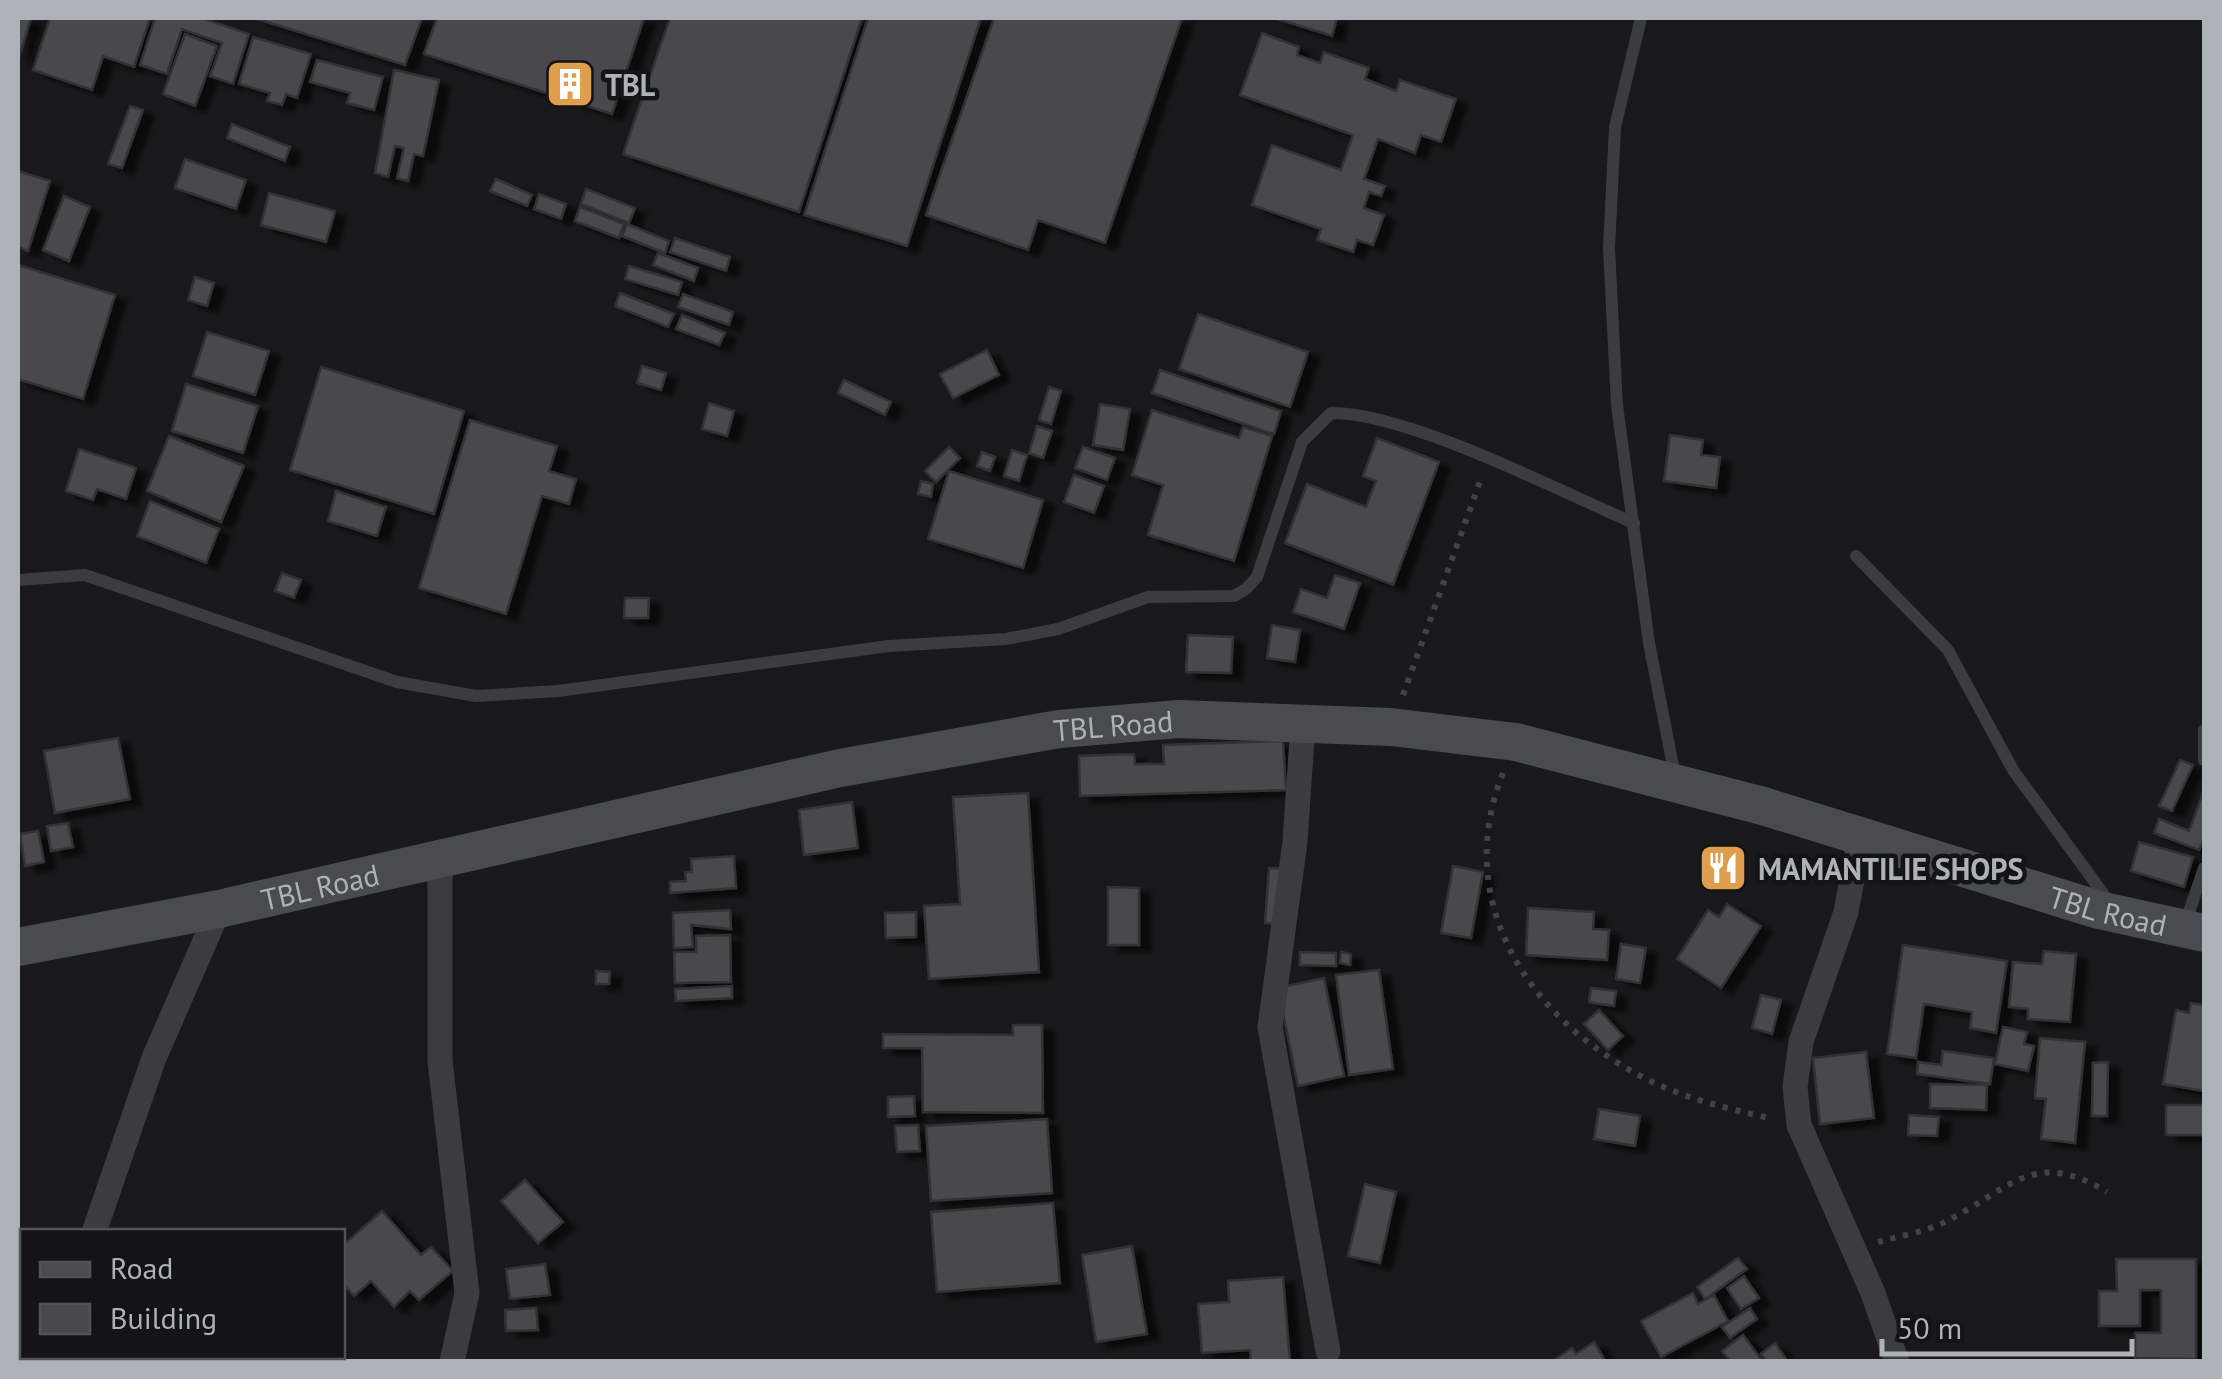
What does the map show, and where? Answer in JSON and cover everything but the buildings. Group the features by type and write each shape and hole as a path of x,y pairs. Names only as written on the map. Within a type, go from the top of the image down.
{"street":[{"name":"TBL Road","path":"18,947 219,910 840,768 1058,728 1179,719 1391,727 1516,742 1676,783 2118,914 2194,929"},
{"path":"1303,723 1295,842 1270,1027 1328,1350"},
{"path":"1860,837 1837,945 1801,1042 1794,1086 1799,1125 1897,1362"},
{"path":"440,858 440,1061 466,1293 452,1362"},
{"path":"95,1229 154,1058 219,910"}],"lane":[{"path":"1641,18 1615,127 1609,248 1617,405 1649,642 1676,783"},
{"path":"18,580 85,575 397,682 476,696 558,691 889,646 1006,639 1058,629 1107,608 1148,597 1234,596 1257,576 1302,442 1331,413 1354,412 1488,460 1634,523"},
{"path":"1856,556 1948,650 2013,770 2118,914"},
{"path":"2204,730 2204,760"},
{"path":"2194,929 2204,868"}],"path":[{"path":"1391,727 1488,460"},
{"path":"1516,742 1496,792 1487,833 1488,894 1503,942 1538,990 1584,1039 1635,1074 1688,1096 1799,1125"},
{"path":"1853,1248 1943,1223 2011,1182 2044,1172 2080,1176 2106,1192"}],"place":[{"name":"TBL","path":"570,84"},
{"name":"MAMANTILIE SHOPS","path":"1723,868"}]}
